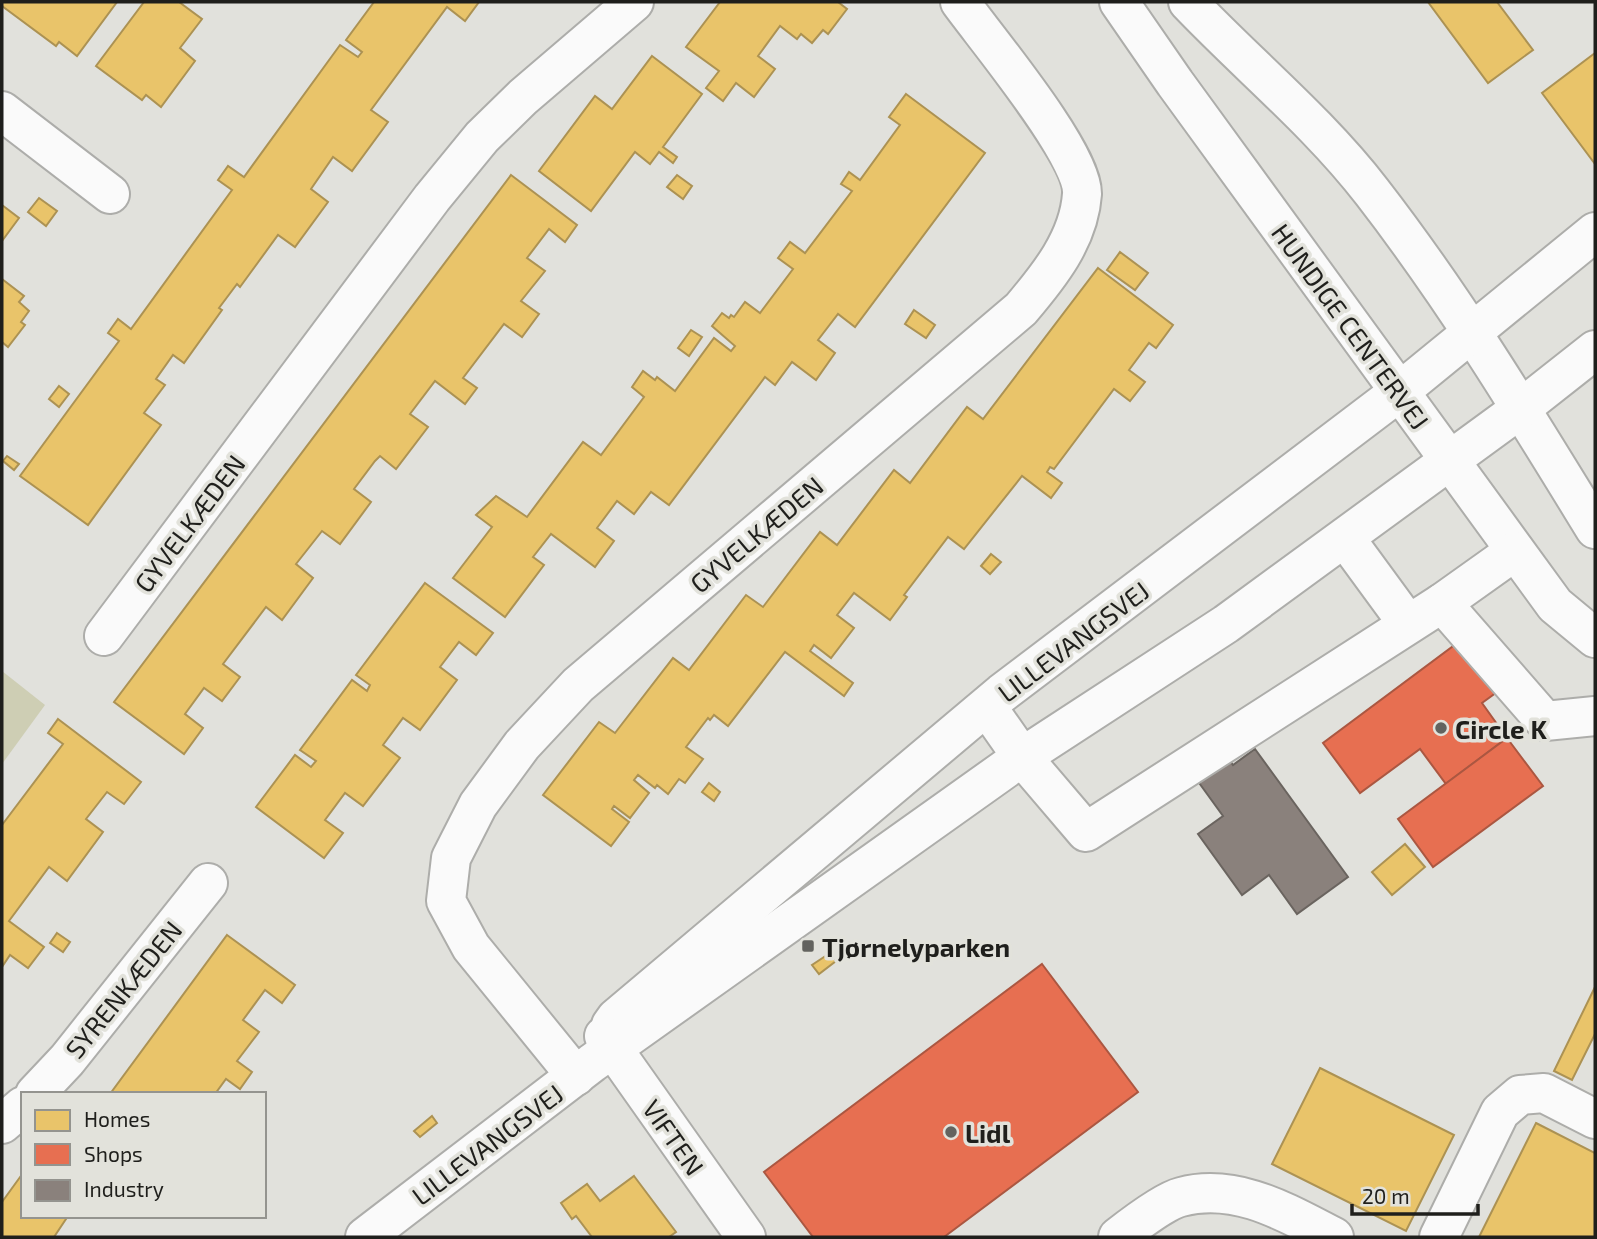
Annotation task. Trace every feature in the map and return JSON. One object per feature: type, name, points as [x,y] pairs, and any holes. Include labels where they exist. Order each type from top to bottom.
[{"type":"street","name":"GYVELKÆDEN","points":[[104,636],[432,198],[482,137],[532,88],[634,2]]},
{"type":"street","name":"GYVELKÆDEN","points":[[576,1076],[471,947],[446,901],[451,858],[478,805],[514,755],[578,685],[1021,309],[1054,271],[1076,222],[1082,191],[1073,160],[1045,117],[960,2]]},
{"type":"street","name":"HUNDIGE CENTERVEJ","points":[[1119,2],[1448,461],[1555,605],[1595,638]]},
{"type":"street","points":[[1188,2],[1305,116],[1372,192],[1472,333],[1595,530]]},
{"type":"street","points":[[2,111],[110,194]]},
{"type":"street","name":"LILLEVANGSVEJ","points":[[608,1042],[616,1018],[987,706],[1399,392],[1595,232]]},
{"type":"street","name":"LILLEVANGSVEJ","points":[[365,1237],[576,1076],[608,1042],[1022,757],[1226,624],[1520,409],[1595,350]]},
{"type":"street","points":[[1345,538],[1408,624]]},
{"type":"street","points":[[987,706],[1022,757],[1086,832],[1442,603],[1515,551]]},
{"type":"street","points":[[1442,603],[1545,720],[1595,716]]},
{"type":"street","name":"SYRENKÆDEN","points":[[37,1092],[67,1060],[208,883]]},
{"type":"street","name":"VIFTEN","points":[[608,1042],[746,1237]]},
{"type":"street","points":[[1438,1237],[1500,1112],[1520,1095],[1544,1093],[1595,1119]]},
{"type":"street","points":[[2,1124],[21,1108]]},
{"type":"street","points":[[1118,1237],[1180,1197],[1223,1193],[1266,1203],[1334,1237]]},
{"type":"green space","points":[[2,671],[45,705],[2,764]]},
{"type":"building: Homes","points":[[2,2],[117,2],[77,56],[59,42],[56,46],[2,6]]},
{"type":"building: Homes","points":[[144,2],[179,2],[202,19],[180,48],[195,61],[161,107],[146,95],[142,100],[96,66]]},
{"type":"building: Homes","points":[[374,2],[479,2],[465,21],[447,7],[371,110],[388,122],[352,171],[333,157],[311,189],[328,202],[295,247],[278,235],[240,287],[237,284],[219,308],[222,310],[184,363],[173,355],[156,379],[165,385],[144,413],[161,425],[88,525],[20,476],[119,341],[108,333],[118,319],[131,329],[232,190],[218,180],[228,166],[244,177],[340,45],[358,57],[362,52],[346,40]]},
{"type":"building: Homes","points":[[720,2],[838,2],[847,9],[828,34],[823,30],[812,43],[801,34],[797,39],[780,26],[758,56],[775,69],[754,97],[736,83],[723,101],[706,88],[719,71],[686,47]]},
{"type":"building: Homes","points":[[1428,2],[1497,2],[1533,50],[1488,83]]},
{"type":"building: Homes","points":[[1595,53],[1595,164],[1542,93]]},
{"type":"building: Homes","points":[[652,56],[702,94],[663,147],[677,157],[673,163],[659,152],[650,164],[635,152],[591,211],[539,171],[595,96],[612,109]]},
{"type":"building: Homes","points":[[906,94],[985,153],[855,327],[838,314],[818,340],[835,353],[816,380],[792,362],[775,385],[765,377],[669,505],[651,492],[634,514],[617,501],[597,528],[614,541],[595,567],[551,534],[533,557],[544,565],[505,617],[453,578],[492,527],[476,515],[496,496],[527,517],[583,442],[601,455],[644,397],[632,387],[643,371],[655,380],[657,377],[675,391],[714,338],[731,351],[735,346],[712,326],[722,313],[729,318],[731,315],[734,317],[745,302],[760,313],[793,269],[778,258],[790,242],[805,253],[852,191],[841,184],[849,172],[860,180],[900,125],[889,117]]},
{"type":"building: Homes","points":[[511,175],[577,225],[565,242],[549,229],[527,258],[545,271],[521,301],[539,314],[522,337],[504,324],[463,378],[477,388],[465,404],[435,381],[410,414],[428,427],[396,469],[380,456],[375,461],[354,489],[371,502],[340,544],[322,531],[296,564],[313,578],[282,620],[266,607],[223,664],[240,677],[222,701],[204,688],[185,714],[203,728],[184,754],[114,702]]},
{"type":"building: Homes","points":[[677,175],[692,186],[683,199],[667,187]]},
{"type":"building: Homes","points":[[39,198],[57,211],[46,226],[28,212]]},
{"type":"building: Homes","points":[[2,205],[19,218],[2,241]]},
{"type":"building: Homes","points":[[1120,252],[1148,273],[1135,290],[1107,270]]},
{"type":"building: Homes","points":[[1098,268],[1173,325],[1156,348],[1149,343],[1129,370],[1145,382],[1130,401],[1114,389],[1054,469],[1050,467],[1047,472],[1062,483],[1051,498],[1022,476],[964,549],[948,537],[904,595],[907,597],[890,620],[854,593],[837,615],[854,628],[831,658],[814,645],[810,651],[853,683],[844,696],[785,652],[728,726],[714,715],[710,720],[708,718],[686,747],[703,759],[685,783],[679,779],[668,794],[638,775],[634,780],[649,793],[630,818],[614,806],[612,809],[629,822],[611,846],[543,795],[599,722],[615,733],[673,658],[689,670],[746,595],[763,607],[820,532],[837,545],[894,470],[910,483],[967,407],[983,419]]},
{"type":"building: Homes","points":[[2,279],[24,296],[19,302],[29,311],[21,322],[25,325],[8,347],[2,342]]},
{"type":"building: Homes","points":[[914,310],[935,325],[926,338],[905,324]]},
{"type":"building: Homes","points":[[691,330],[702,337],[689,356],[678,348]]},
{"type":"building: Homes","points":[[59,386],[69,394],[59,407],[49,399]]},
{"type":"building: Homes","points":[[7,456],[19,464],[14,470],[3,461]]},
{"type":"building: Homes","points":[[991,554],[1001,562],[990,574],[981,566]]},
{"type":"building: Homes","points":[[425,583],[493,633],[476,655],[459,642],[440,667],[457,680],[420,730],[403,718],[383,745],[400,758],[363,806],[345,793],[325,820],[343,833],[324,858],[256,807],[295,755],[311,767],[316,761],[300,750],[352,680],[367,691],[370,685],[356,675]]},
{"type":"building: Homes","points":[[58,719],[141,782],[124,804],[107,792],[86,819],[103,832],[67,881],[49,867],[9,921],[44,947],[28,968],[10,955],[2,967],[2,825],[63,744],[48,733]]},
{"type":"building: Homes","points":[[709,783],[720,792],[714,801],[702,792]]},
{"type":"building: Homes","points":[[1405,844],[1425,867],[1392,895],[1372,872]]},
{"type":"building: Homes","points":[[57,933],[70,942],[63,952],[50,943]]},
{"type":"building: Homes","points":[[227,935],[295,985],[282,1003],[265,990],[243,1020],[259,1032],[237,1061],[252,1072],[240,1089],[226,1079],[216,1092],[111,1092]]},
{"type":"building: Homes","points":[[830,953],[836,961],[819,974],[812,965]]},
{"type":"building: Homes","points":[[1595,987],[1595,1034],[1572,1080],[1554,1071]]},
{"type":"building: Homes","points":[[1320,1068],[1454,1135],[1406,1231],[1272,1164]]},
{"type":"building: Homes","points":[[432,1116],[437,1123],[420,1137],[414,1131]]},
{"type":"building: Homes","points":[[1536,1123],[1595,1153],[1595,1237],[1479,1237]]},
{"type":"building: Homes","points":[[21,1176],[21,1218],[67,1218],[54,1237],[2,1237],[2,1202]]},
{"type":"building: Homes","points":[[634,1176],[676,1232],[669,1237],[592,1237],[576,1216],[572,1219],[561,1203],[587,1184],[600,1201]]},
{"type":"building: Shops","points":[[1460,641],[1497,692],[1482,703],[1507,738],[1446,784],[1420,749],[1360,793],[1323,743]]},
{"type":"building: Shops","points":[[1507,738],[1543,786],[1433,867],[1398,819]]},
{"type":"building: Shops","name":"Lidl","points":[[1042,964],[1138,1092],[944,1237],[813,1237],[764,1172]]},
{"type":"building: Industry","points":[[1255,749],[1348,877],[1297,914],[1269,875],[1242,895],[1198,834],[1223,816],[1197,780],[1228,758],[1233,765]]},
{"type":"place","name":"Circle K","points":[[1441,728]]},
{"type":"place","name":"Tjørnelyparken","points":[[808,946]]},
{"type":"place","name":"Lidl","points":[[951,1132]]}]
